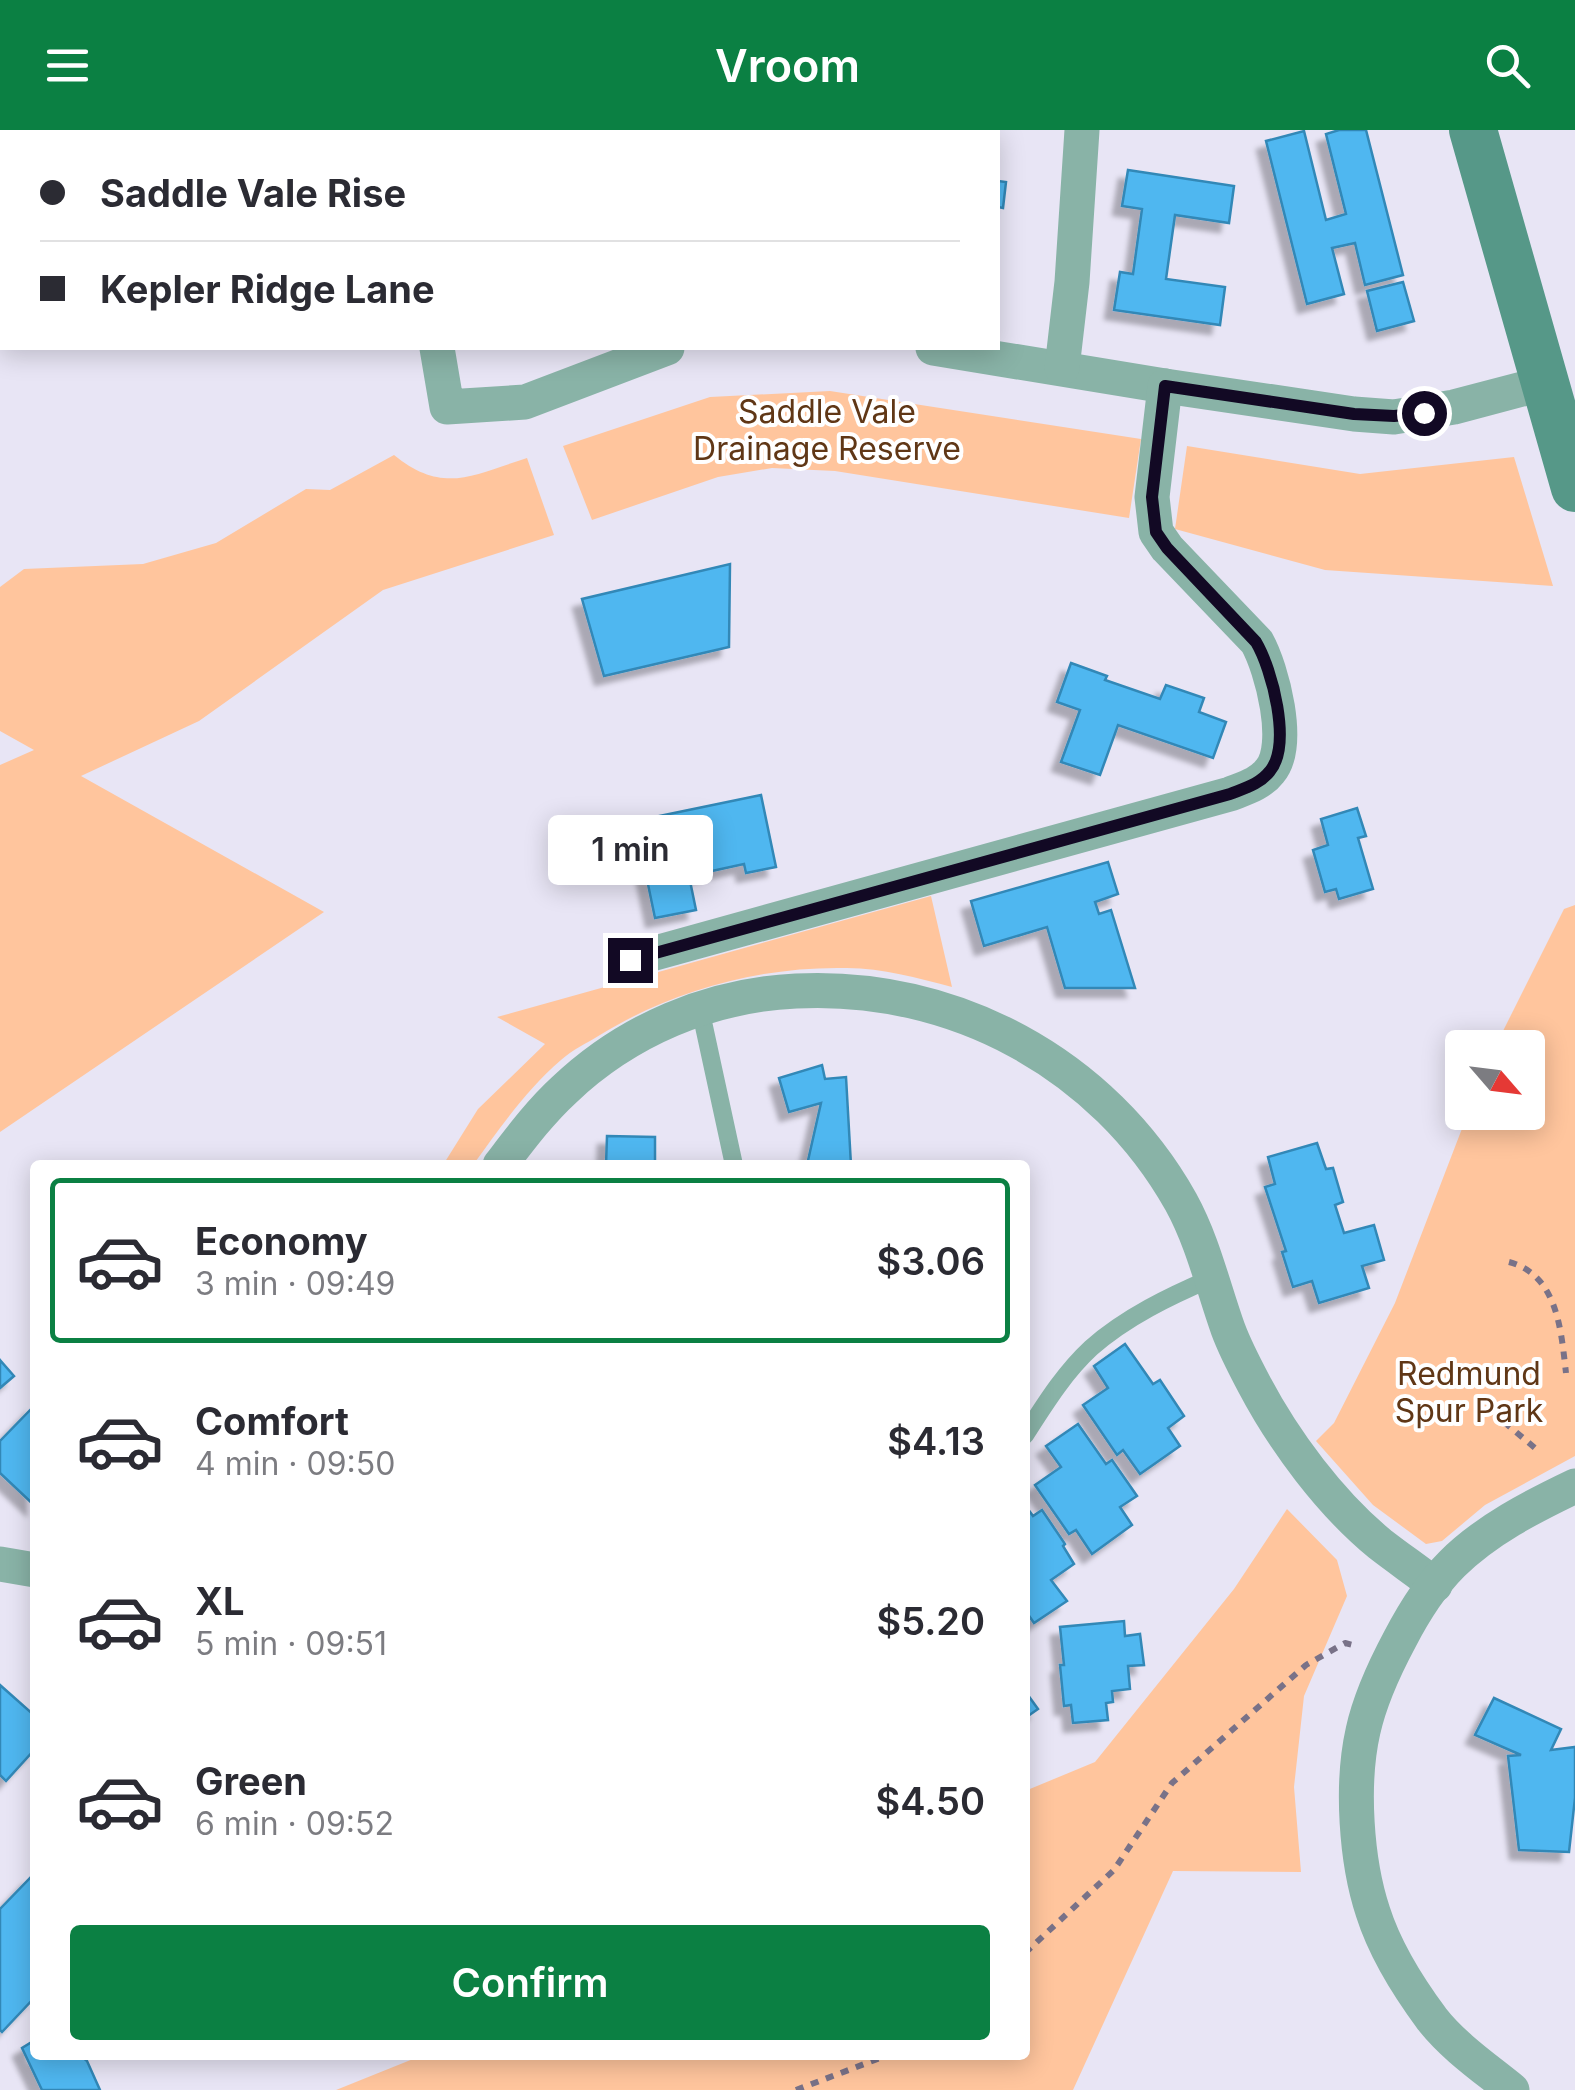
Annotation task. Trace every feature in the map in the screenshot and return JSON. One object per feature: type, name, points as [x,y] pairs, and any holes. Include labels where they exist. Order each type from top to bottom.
[{"type":"street","points":[[1062,368],[1082,130]]},
{"type":"street","points":[[1472,130],[1575,488]]},
{"type":"street","points":[[437,350],[447,407],[526,402],[662,350]]},
{"type":"street","points":[[946,350],[1354,414],[1394,416],[1454,407],[1545,383]]},
{"type":"street","points":[[630,960],[1230,794],[1256,784],[1272,769],[1279,751],[1280,730],[1266,659],[1249,634],[1156,532],[1152,497],[1165,386]]},
{"type":"street","points":[[504,1160],[565,1089],[615,1049],[661,1024],[734,998],[817,990],[909,999],[1000,1030],[1039,1052],[1076,1080],[1138,1142],[1182,1203],[1198,1238],[1229,1332],[1255,1386],[1311,1472],[1378,1542],[1435,1585]]},
{"type":"street","points":[[1512,2090],[1464,2052],[1434,2021],[1394,1959],[1373,1913],[1363,1870],[1358,1778],[1363,1731],[1376,1691],[1413,1615],[1435,1585],[1474,1546],[1575,1486]]},
{"type":"street","points":[[0,1564],[30,1569]]},
{"type":"lane","points":[[700,1008],[733,1160]]},
{"type":"lane","points":[[1030,1426],[1056,1387],[1091,1349],[1126,1322],[1212,1278]]},
{"type":"path","points":[[1509,1262],[1524,1266],[1551,1298],[1559,1321],[1566,1373]]},
{"type":"path","points":[[1504,1422],[1536,1448]]},
{"type":"path","points":[[1030,1948],[1114,1870],[1172,1783],[1306,1665],[1345,1643],[1392,1654]]},
{"type":"path","points":[[796,2090],[875,2060]]},
{"type":"green space","name":"Saddle Vale Drainage Reserve","points":[[830,391],[1141,439],[1129,518],[835,471],[772,468],[718,477],[592,520],[563,446],[710,397]]},
{"type":"green space","points":[[1187,446],[1360,474],[1514,457],[1553,586],[1325,570],[1175,529]]},
{"type":"green space","points":[[394,455],[428,475],[443,478],[474,475],[527,458],[554,535],[383,590],[199,721],[81,776],[324,912],[0,1132],[0,765],[34,750],[0,731],[0,587],[24,569],[143,564],[216,543],[306,489],[330,490]]},
{"type":"green space","points":[[931,896],[952,987],[874,970],[815,968],[750,976],[688,993],[628,1019],[570,1053],[525,1097],[477,1160],[446,1160],[478,1109],[545,1044],[497,1017]]},
{"type":"green space","name":"Redmund Spur Park","points":[[1575,905],[1575,1456],[1485,1505],[1442,1541],[1426,1544],[1373,1505],[1316,1441],[1334,1423],[1395,1303],[1461,1130],[1545,1130],[1545,1030],[1504,1030],[1564,909]]},
{"type":"green space","points":[[1287,1509],[1337,1560],[1347,1596],[1304,1696],[1294,1787],[1301,1872],[1173,1871],[1073,2090],[336,2090],[411,2060],[1030,2060],[1030,1789],[1095,1762],[1234,1589]]},
{"type":"building","points":[[1366,130],[1403,275],[1365,285],[1355,243],[1332,248],[1344,294],[1307,304],[1266,141],[1304,131],[1326,220],[1346,214],[1326,134]]},
{"type":"building","points":[[1128,170],[1234,186],[1229,223],[1175,215],[1166,279],[1225,287],[1220,325],[1114,310],[1120,272],[1133,274],[1142,209],[1122,206]]},
{"type":"building","points":[[1000,181],[1006,182],[1003,208],[1000,207]]},
{"type":"building","points":[[1403,282],[1414,321],[1377,331],[1367,291]]},
{"type":"building","points":[[730,564],[729,647],[604,676],[582,599]]},
{"type":"building","points":[[1071,663],[1107,676],[1105,680],[1160,699],[1166,685],[1204,698],[1199,712],[1226,722],[1213,758],[1118,725],[1100,775],[1061,762],[1080,710],[1057,702]]},
{"type":"building","points":[[761,795],[776,867],[746,873],[744,864],[689,876],[696,910],[655,918],[639,841],[649,839],[645,819]]},
{"type":"building","points":[[1357,808],[1366,836],[1358,838],[1373,889],[1339,899],[1336,889],[1325,892],[1313,850],[1328,845],[1321,819]]},
{"type":"building","points":[[1108,862],[1118,894],[1095,902],[1099,914],[1111,910],[1135,988],[1065,988],[1047,927],[984,946],[971,901]]},
{"type":"building","points":[[822,1065],[825,1079],[846,1077],[851,1160],[808,1160],[821,1103],[789,1112],[779,1078]]},
{"type":"building","points":[[607,1136],[655,1137],[655,1160],[606,1160]]},
{"type":"building","points":[[1317,1143],[1326,1169],[1333,1168],[1343,1202],[1335,1205],[1344,1233],[1374,1225],[1384,1260],[1362,1266],[1369,1288],[1319,1303],[1312,1281],[1293,1287],[1265,1187],[1275,1184],[1268,1157]]},
{"type":"building","points":[[1125,1344],[1153,1384],[1160,1380],[1184,1416],[1168,1428],[1180,1446],[1140,1474],[1123,1450],[1117,1455],[1083,1405],[1108,1388],[1094,1366]]},
{"type":"building","points":[[0,1360],[14,1376],[0,1388]]},
{"type":"building","points":[[30,1410],[30,1501],[0,1473],[0,1441]]},
{"type":"building","points":[[1078,1424],[1106,1464],[1112,1460],[1137,1496],[1120,1507],[1132,1525],[1092,1554],[1076,1530],[1069,1534],[1035,1485],[1061,1467],[1046,1446]]},
{"type":"building","points":[[1042,1510],[1074,1564],[1051,1580],[1067,1601],[1034,1623],[1030,1617],[1030,1512],[1033,1516]]},
{"type":"building","points":[[1124,1621],[1125,1636],[1140,1634],[1144,1665],[1128,1666],[1130,1689],[1112,1691],[1113,1702],[1106,1703],[1108,1720],[1073,1723],[1071,1705],[1064,1706],[1060,1627]]},
{"type":"building","points":[[0,1685],[30,1712],[30,1755],[6,1781],[0,1775]]},
{"type":"building","points":[[1030,1698],[1038,1709],[1030,1715]]},
{"type":"building","points":[[1494,1698],[1561,1729],[1551,1750],[1575,1747],[1569,1852],[1519,1850],[1508,1756],[1521,1755],[1475,1735]]},
{"type":"building","points":[[30,1878],[30,2002],[2,2032],[0,2030],[0,1909]]},
{"type":"building","points":[[30,2043],[30,2060],[86,2060],[100,2090],[42,2090],[22,2048]]},
{"type":"route","points":[[630,960],[1256,784],[1272,769],[1279,751],[1280,730],[1266,659],[1256,642],[1156,532],[1152,497],[1165,386],[1354,414],[1424,413]]}]
